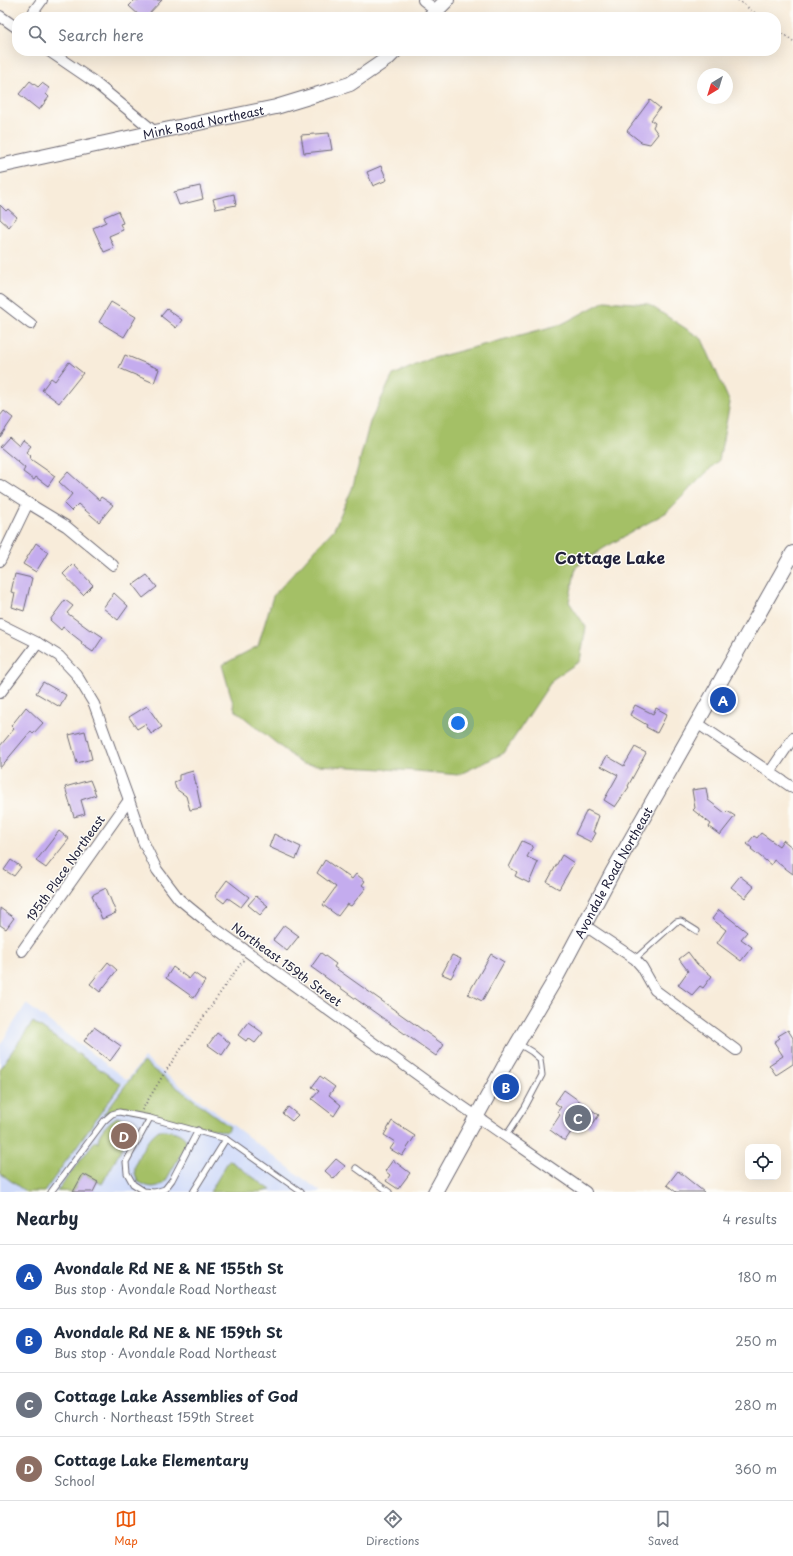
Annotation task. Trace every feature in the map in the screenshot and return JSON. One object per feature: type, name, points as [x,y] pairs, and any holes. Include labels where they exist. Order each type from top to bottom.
[{"type":"main road","points":[[435,12],[446,0]]},
{"type":"main road","name":"Mink Road Northeast","points":[[0,166],[276,107],[350,84],[390,56]]},
{"type":"main road","name":"Avondale Road Northeast","points":[[435,1192],[612,873],[793,553]]},
{"type":"street","points":[[34,12],[42,0]]},
{"type":"street","points":[[423,0],[432,12]]},
{"type":"street","points":[[0,16],[12,24]]},
{"type":"street","points":[[56,56],[93,81],[155,132]]},
{"type":"street","points":[[0,300],[31,324]]},
{"type":"street","points":[[0,484],[28,504],[66,526],[113,566]]},
{"type":"street","points":[[0,561],[28,504]]},
{"type":"street","name":"Northeast 159th Street","points":[[0,624],[38,643],[59,656],[76,674],[94,704],[130,800],[143,841],[157,870],[178,899],[212,926],[433,1086],[477,1115],[586,1192]]},
{"type":"street","points":[[0,693],[38,643]]},
{"type":"street","points":[[697,723],[793,788]]},
{"type":"street","points":[[770,772],[793,738]]},
{"type":"street","name":"195th Place Northeast","points":[[22,951],[130,800]]},
{"type":"street","points":[[584,925],[635,959],[642,967],[655,990],[736,1050]]},
{"type":"lane","points":[[635,959],[676,922],[681,922],[696,931]]},
{"type":"lane","points":[[506,1136],[542,1075],[540,1059],[518,1043]]},
{"type":"lane","points":[[51,1192],[104,1121],[112,1114],[119,1112],[198,1130],[226,1139],[299,1191]]},
{"type":"lane","points":[[150,1118],[126,1162],[127,1172],[133,1184],[144,1191],[154,1192],[165,1189],[172,1180],[198,1130]]},
{"type":"lane","points":[[193,1192],[226,1139]]},
{"type":"lane","points":[[356,1168],[389,1192]]},
{"type":"path","points":[[738,0],[754,12]]},
{"type":"path","points":[[781,33],[793,41]]},
{"type":"path","points":[[139,1116],[165,1072],[243,961],[248,951]]},
{"type":"shaded area","points":[[26,1004],[127,1080],[144,1058],[321,1192],[0,1192],[0,1045]]},
{"type":"green space","points":[[605,301],[648,304],[702,339],[730,403],[719,460],[667,512],[604,548],[576,567],[569,602],[586,627],[580,661],[553,679],[504,753],[458,775],[302,764],[235,710],[222,665],[258,646],[273,596],[334,529],[352,489],[370,422],[393,375],[430,359],[562,324]]},
{"type":"green space","points":[[33,1022],[121,1084],[44,1192],[26,1192],[0,1173],[0,1068]]},
{"type":"green space","points":[[143,1062],[230,1127],[226,1132],[120,1108],[114,1109],[103,1115]]},
{"type":"green space","points":[[117,1117],[131,1121],[135,1125],[102,1184],[83,1174],[73,1192],[57,1191],[95,1141],[98,1143],[99,1135],[104,1128]]},
{"type":"green space","points":[[159,1130],[178,1133],[186,1140],[186,1145],[165,1182],[155,1187],[146,1186],[137,1179],[135,1167],[144,1147],[152,1136]]},
{"type":"green space","points":[[229,1160],[271,1190],[259,1192],[210,1192]]},
{"type":"building","points":[[135,0],[162,0],[151,12],[136,12],[129,6]]},
{"type":"building","points":[[30,81],[38,87],[42,83],[49,88],[46,94],[49,97],[39,110],[19,94]]},
{"type":"building","points":[[650,100],[660,108],[651,120],[655,123],[653,127],[658,134],[650,144],[641,142],[627,131]]},
{"type":"building","points":[[329,133],[332,150],[304,153],[301,135]]},
{"type":"building","points":[[381,166],[387,180],[373,186],[367,172]]},
{"type":"building","points":[[200,186],[203,199],[179,205],[174,192]]},
{"type":"building","points":[[234,194],[236,205],[216,209],[213,199]]},
{"type":"building","points":[[0,205],[6,211],[8,209],[17,217],[9,227],[0,219]]},
{"type":"building","points":[[118,211],[123,223],[120,224],[123,230],[109,236],[114,248],[104,252],[93,228],[106,222],[104,217]]},
{"type":"building","points":[[111,302],[136,317],[124,337],[99,322]]},
{"type":"building","points":[[167,309],[182,320],[176,328],[161,316]]},
{"type":"building","points":[[125,355],[159,369],[154,383],[119,368]]},
{"type":"building","points":[[69,362],[83,373],[59,403],[42,390],[51,378],[55,381]]},
{"type":"building","points":[[4,411],[13,418],[0,437],[0,416]]},
{"type":"building","points":[[9,437],[19,446],[23,440],[31,446],[26,452],[31,456],[29,458],[55,476],[48,486],[36,477],[34,480],[23,472],[25,468],[0,447]]},
{"type":"building","points":[[68,472],[99,500],[101,497],[113,505],[99,522],[78,504],[71,511],[64,504],[72,494],[59,482]]},
{"type":"building","points":[[36,543],[48,552],[36,572],[23,564]]},
{"type":"building","points":[[73,564],[93,585],[83,595],[63,574]]},
{"type":"building","points":[[15,574],[32,578],[24,611],[12,607],[15,593],[11,592]]},
{"type":"building","points":[[147,575],[157,587],[143,598],[133,585]]},
{"type":"building","points":[[114,593],[128,606],[118,620],[103,608]]},
{"type":"building","points":[[65,600],[73,606],[67,613],[90,630],[91,629],[103,637],[93,652],[81,644],[82,642],[63,627],[61,630],[50,620]]},
{"type":"building","points":[[43,682],[66,695],[60,707],[36,693]]},
{"type":"building","points":[[635,705],[653,714],[656,708],[667,714],[657,733],[630,715]]},
{"type":"building","points":[[147,706],[162,727],[151,734],[145,724],[137,729],[129,717]]},
{"type":"building","points":[[26,707],[43,723],[33,734],[31,731],[0,768],[0,746],[14,729],[11,726]]},
{"type":"building","points":[[85,731],[92,759],[77,763],[69,735]]},
{"type":"building","points":[[635,747],[646,753],[628,786],[629,787],[615,807],[604,800],[618,775],[601,766],[607,756],[624,766]]},
{"type":"building","points":[[193,771],[201,808],[190,810],[186,796],[176,789],[174,782],[179,780],[179,775]]},
{"type":"building","points":[[90,780],[96,795],[81,800],[85,814],[74,817],[65,787]]},
{"type":"building","points":[[706,788],[708,800],[725,813],[727,811],[735,816],[720,835],[709,827],[711,824],[693,810],[695,808],[692,790]]},
{"type":"building","points":[[587,810],[599,816],[593,832],[596,833],[591,842],[575,834]]},
{"type":"building","points":[[59,831],[69,839],[46,868],[36,861]]},
{"type":"building","points":[[761,833],[779,846],[783,840],[793,848],[793,874],[774,860],[771,865],[747,844],[754,836],[757,838]]},
{"type":"building","points":[[274,834],[301,847],[296,859],[269,847]]},
{"type":"building","points":[[522,841],[533,846],[527,857],[538,862],[529,883],[515,876],[517,872],[509,867]]},
{"type":"building","points":[[562,855],[574,863],[559,889],[547,882]]},
{"type":"building","points":[[11,860],[21,867],[14,876],[4,870]]},
{"type":"building","points":[[325,860],[352,879],[356,874],[365,881],[362,885],[366,888],[351,906],[347,904],[338,916],[323,905],[336,887],[317,873]]},
{"type":"building","points":[[740,876],[754,887],[745,898],[731,887]]},
{"type":"building","points":[[227,880],[249,897],[241,907],[228,898],[224,903],[215,896]]},
{"type":"building","points":[[106,888],[116,913],[102,919],[92,895]]},
{"type":"building","points":[[256,896],[268,906],[260,915],[248,905]]},
{"type":"building","points":[[0,908],[14,918],[6,929],[0,925]]},
{"type":"building","points":[[719,910],[747,932],[741,939],[752,947],[741,961],[717,943],[726,930],[712,919]]},
{"type":"building","points":[[284,925],[299,936],[287,951],[273,940]]},
{"type":"building","points":[[688,952],[697,964],[712,976],[703,988],[700,986],[692,995],[678,985],[688,971],[679,959]]},
{"type":"building","points":[[321,953],[336,964],[334,967],[444,1045],[436,1056],[311,967]]},
{"type":"building","points":[[491,954],[504,962],[482,1001],[468,994]]},
{"type":"building","points":[[452,955],[461,959],[451,978],[442,974]]},
{"type":"building","points":[[108,962],[117,970],[100,992],[90,984]]},
{"type":"building","points":[[173,967],[189,979],[194,973],[205,981],[194,998],[166,978]]},
{"type":"building","points":[[248,1022],[263,1033],[255,1043],[248,1038],[246,1041],[238,1035]]},
{"type":"building","points":[[94,1027],[121,1046],[110,1061],[84,1041]]},
{"type":"building","points":[[788,1030],[793,1038],[793,1064],[776,1075],[769,1065],[783,1056],[774,1042],[780,1038],[778,1036]]},
{"type":"building","points":[[217,1033],[230,1043],[222,1055],[208,1045]]},
{"type":"building","points":[[320,1076],[335,1087],[329,1095],[341,1105],[334,1116],[312,1099],[319,1091],[312,1087]]},
{"type":"building","points":[[564,1090],[599,1115],[590,1128],[579,1120],[565,1141],[550,1130],[560,1115],[557,1112],[561,1107],[555,1103]]},
{"type":"building","points":[[288,1107],[298,1115],[292,1121],[283,1114]]},
{"type":"building","points":[[392,1121],[415,1136],[402,1156],[390,1149],[395,1142],[384,1135]]},
{"type":"building","points":[[336,1159],[345,1166],[334,1179],[325,1171]]},
{"type":"building","points":[[393,1160],[410,1173],[398,1189],[386,1181],[390,1175],[385,1171]]},
{"type":"building","points":[[678,1171],[704,1192],[676,1192],[667,1185]]},
{"type":"building","points":[[83,1174],[98,1182],[93,1192],[73,1192]]},
{"type":"place","name":"Avondale Rd NE & NE 155th St","points":[[723,700]]},
{"type":"place","name":"Avondale Rd NE & NE 159th St","points":[[506,1087]]},
{"type":"place","name":"Cottage Lake Assemblies of God","points":[[578,1118]]},
{"type":"place","name":"Cottage Lake Elementary","points":[[124,1136]]},
{"type":"district","name":"Cottage Lake","points":[[610,557]]}]
